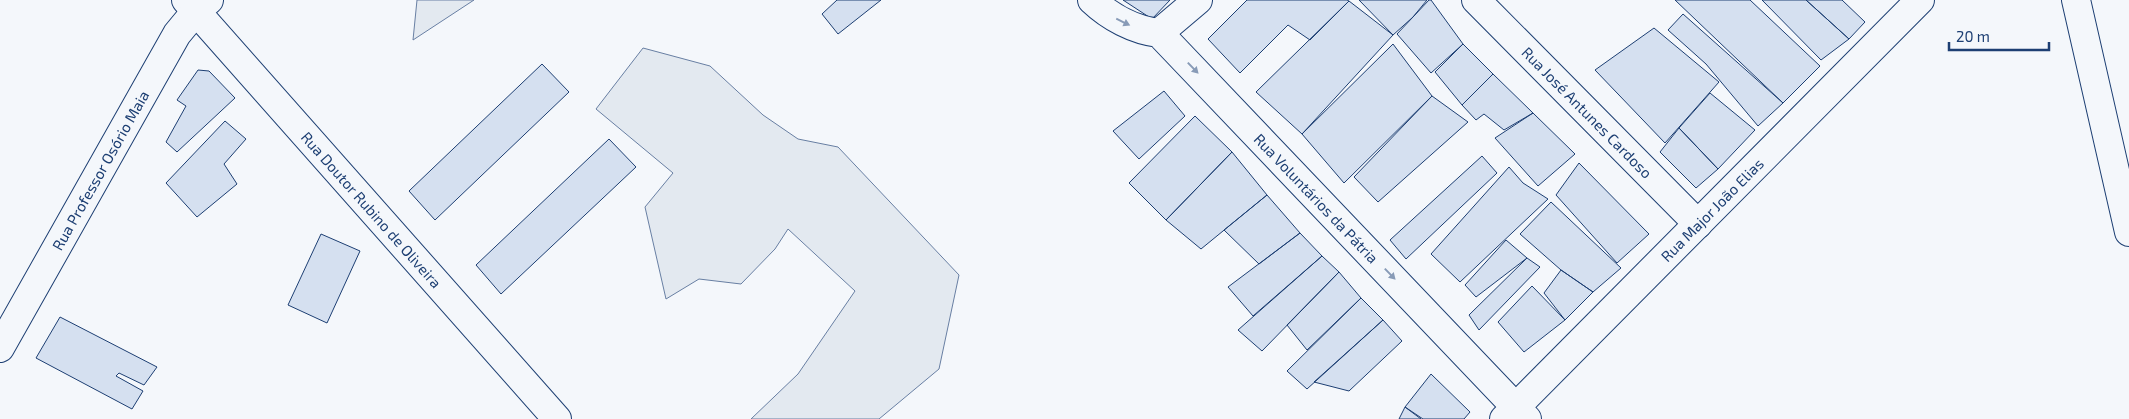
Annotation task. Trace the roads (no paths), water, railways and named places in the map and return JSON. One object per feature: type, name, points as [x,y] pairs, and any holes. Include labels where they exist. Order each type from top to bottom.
[{"type":"street","points":[[1092,0],[1113,17],[1143,31],[1159,33],[1198,0]]},
{"type":"street","name":"Rua José Antunes Cardoso","points":[[1476,0],[1698,224]]},
{"type":"street","name":"Rua Major João Elias","points":[[1516,415],[1698,224],[1920,0]]},
{"type":"street","points":[[2076,0],[2129,232]]},
{"type":"street","name":"Rua Professor Osório Maia","points":[[0,348],[177,34],[197,4]]},
{"type":"street","name":"Rua Doutor Rubino de Oliveira","points":[[197,4],[557,419]]},
{"type":"street","name":"Rua Voluntários da Pátria","points":[[1159,33],[1516,415]]}]
